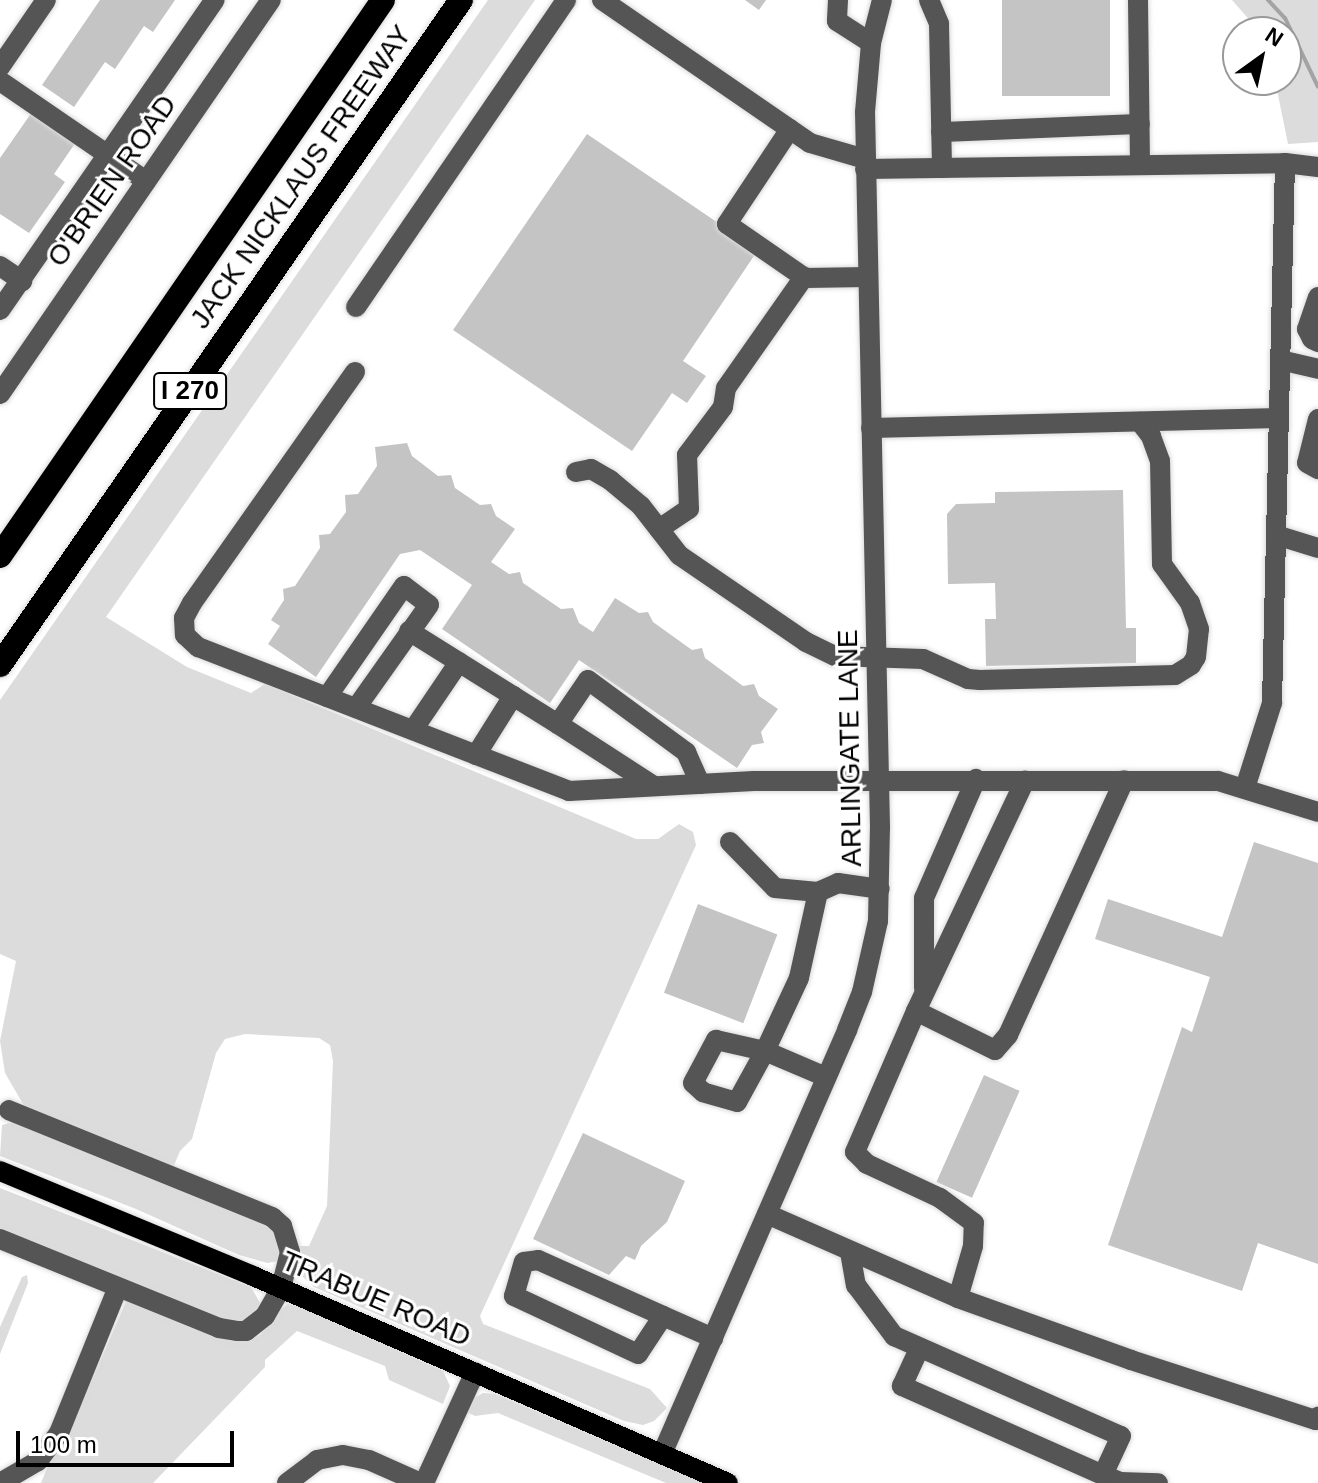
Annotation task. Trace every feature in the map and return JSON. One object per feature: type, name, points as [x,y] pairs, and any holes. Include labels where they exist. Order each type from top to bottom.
[{"type":"highway","name":"JACK NICKLAUS FREEWAY","points":[[0,556],[383,0]]},
{"type":"highway","name":"JACK NICKLAUS FREEWAY","points":[[0,665],[461,0]]},
{"type":"main road","name":"TRABUE ROAD","points":[[0,1171],[281,1288],[728,1483]]},
{"type":"street","points":[[0,67],[46,0]]},
{"type":"street","points":[[0,310],[215,0]]},
{"type":"street","name":"O'BRIEN ROAD","points":[[0,394],[8,362],[146,181],[271,0]]},
{"type":"street","points":[[356,307],[566,0]]},
{"type":"street","points":[[602,0],[810,143],[865,164],[942,168],[1285,163],[1318,167]]},
{"type":"street","points":[[838,0],[837,21],[871,43]]},
{"type":"street","name":"ARLINGATE LANE","points":[[662,1454],[866,979],[878,921],[879,781],[865,112],[871,43],[882,0]]},
{"type":"street","points":[[929,0],[939,24],[942,168]]},
{"type":"street","points":[[1138,0],[1140,165]]},
{"type":"street","points":[[0,81],[146,181]]},
{"type":"street","points":[[941,132],[1140,124]]},
{"type":"street","points":[[790,129],[727,224],[804,277],[868,277]]},
{"type":"street","points":[[1245,788],[1272,703],[1285,163]]},
{"type":"street","points":[[0,266],[22,281]]},
{"type":"street","points":[[659,529],[689,509],[687,455],[723,407],[726,388],[804,277]]},
{"type":"street","points":[[1318,297],[1307,329],[1312,339],[1318,342]]},
{"type":"street","points":[[1280,360],[1318,369]]},
{"type":"street","points":[[355,372],[184,618],[185,635],[198,647],[569,791],[700,784],[976,779],[1218,781],[1318,812]]},
{"type":"street","points":[[871,428],[1279,418]]},
{"type":"street","points":[[1318,419],[1307,463],[1318,469]]},
{"type":"street","points":[[576,472],[591,469],[610,480],[641,506],[679,555],[806,642],[835,656],[876,660],[923,659],[968,679],[980,680],[1175,675],[1191,665],[1199,629],[1190,603],[1162,564],[1160,461],[1151,436],[1140,422]]},
{"type":"street","points":[[1276,535],[1318,548]]},
{"type":"street","points":[[327,697],[404,586],[429,605],[356,708]]},
{"type":"street","points":[[409,631],[654,786]]},
{"type":"street","points":[[413,730],[459,662]]},
{"type":"street","points":[[558,724],[588,680],[686,752],[700,784]]},
{"type":"street","points":[[476,755],[513,696]]},
{"type":"street","points":[[920,1002],[924,898],[976,779]]},
{"type":"street","points":[[958,1298],[973,1246],[974,1223],[940,1198],[867,1164],[855,1152],[920,1002],[1025,780]]},
{"type":"street","points":[[920,1002],[995,1050],[1008,1035],[1124,780]]},
{"type":"street","points":[[730,842],[775,888],[818,892],[838,883],[880,889]]},
{"type":"street","points":[[818,892],[799,978],[765,1051],[826,1077]]},
{"type":"street","points":[[0,1239],[219,1328],[237,1331],[246,1331],[265,1316],[281,1288],[290,1252],[282,1226],[272,1217],[9,1110]]},
{"type":"street","points":[[767,1214],[958,1298],[1145,1364],[1316,1420],[1318,1417]]},
{"type":"street","points":[[850,1252],[856,1285],[894,1336],[1121,1436],[1103,1475]]},
{"type":"street","points":[[663,1316],[638,1354],[514,1296],[524,1262],[538,1260],[713,1338]]},
{"type":"street","points":[[0,1483],[38,1461],[59,1433],[118,1287]]},
{"type":"street","points":[[919,1349],[902,1386],[1120,1482],[1158,1483]]},
{"type":"street","points":[[287,1483],[317,1460],[343,1455],[369,1460],[422,1483],[475,1372]]},
{"type":"shaded area","points":[[488,0],[535,0],[106,617],[187,667],[251,693],[265,684],[636,839],[658,839],[679,824],[693,832],[696,845],[480,1316],[483,1324],[650,1389],[667,1408],[654,1421],[643,1425],[624,1421],[314,1287],[300,1274],[299,1246],[309,1246],[327,1206],[333,1061],[330,1045],[319,1038],[245,1034],[225,1039],[216,1053],[192,1139],[180,1151],[172,1170],[26,1109],[5,1073],[0,1041],[16,961],[0,954],[0,700]]},
{"type":"shaded area","points":[[1232,0],[1318,0],[1318,142],[1288,144],[1278,96],[1302,96],[1302,16],[1246,16]]},
{"type":"shaded area","points":[[21,1120],[268,1221],[281,1239],[279,1261],[267,1263],[239,1255],[136,1209],[0,1156],[2,1125]]},
{"type":"shaded area","points":[[0,1188],[251,1287],[260,1303],[256,1314],[247,1323],[234,1323],[0,1230]]},
{"type":"shaded area","points":[[27,1275],[28,1283],[0,1354],[0,1327],[22,1277]]},
{"type":"shaded area","points":[[128,1297],[239,1340],[250,1341],[261,1334],[277,1312],[288,1304],[299,1307],[443,1371],[450,1386],[443,1404],[389,1380],[385,1366],[297,1331],[265,1360],[265,1367],[153,1483],[41,1483],[73,1403],[85,1396]]},
{"type":"shaded area","points":[[483,1393],[495,1394],[703,1483],[666,1483],[498,1413],[475,1416],[467,1412],[474,1398]]},
{"type":"building","points":[[100,0],[175,0],[153,32],[144,26],[115,69],[105,62],[74,107],[42,85]]},
{"type":"building","points":[[745,0],[766,0],[759,10]]},
{"type":"building","points":[[1002,0],[1110,0],[1110,96],[1002,96]]},
{"type":"building","points":[[32,112],[76,142],[54,174],[65,182],[29,233],[0,214],[0,158]]},
{"type":"building","points":[[587,134],[758,250],[683,361],[706,376],[687,403],[672,393],[632,451],[453,330]]},
{"type":"building","points":[[407,443],[412,456],[438,476],[451,475],[455,488],[480,505],[491,504],[496,516],[515,529],[491,562],[509,574],[520,572],[523,583],[561,609],[573,608],[579,623],[593,632],[615,598],[639,613],[648,612],[653,622],[692,650],[702,648],[705,658],[743,686],[754,684],[759,696],[778,709],[761,732],[764,743],[752,745],[737,768],[579,660],[550,703],[442,629],[472,585],[420,550],[400,554],[316,677],[268,644],[280,626],[271,620],[284,600],[283,589],[295,586],[320,548],[319,535],[330,534],[346,512],[345,495],[358,494],[377,466],[375,447]]},
{"type":"building","points":[[1123,490],[1126,628],[1136,628],[1136,663],[986,666],[985,619],[996,619],[995,583],[948,584],[947,514],[956,504],[995,503],[995,492]]},
{"type":"building","points":[[1254,842],[1318,863],[1318,1264],[1258,1243],[1242,1291],[1108,1245],[1182,1027],[1192,1032],[1210,977],[1095,939],[1108,899],[1222,937]]},
{"type":"building","points":[[698,904],[777,934],[743,1023],[664,993]]},
{"type":"building","points":[[984,1075],[1020,1091],[972,1198],[936,1182]]},
{"type":"building","points":[[583,1133],[685,1181],[667,1222],[641,1246],[635,1260],[626,1256],[609,1275],[533,1239]]},
{"type":"waterway","points":[[1268,0],[1285,18],[1318,87]]}]
